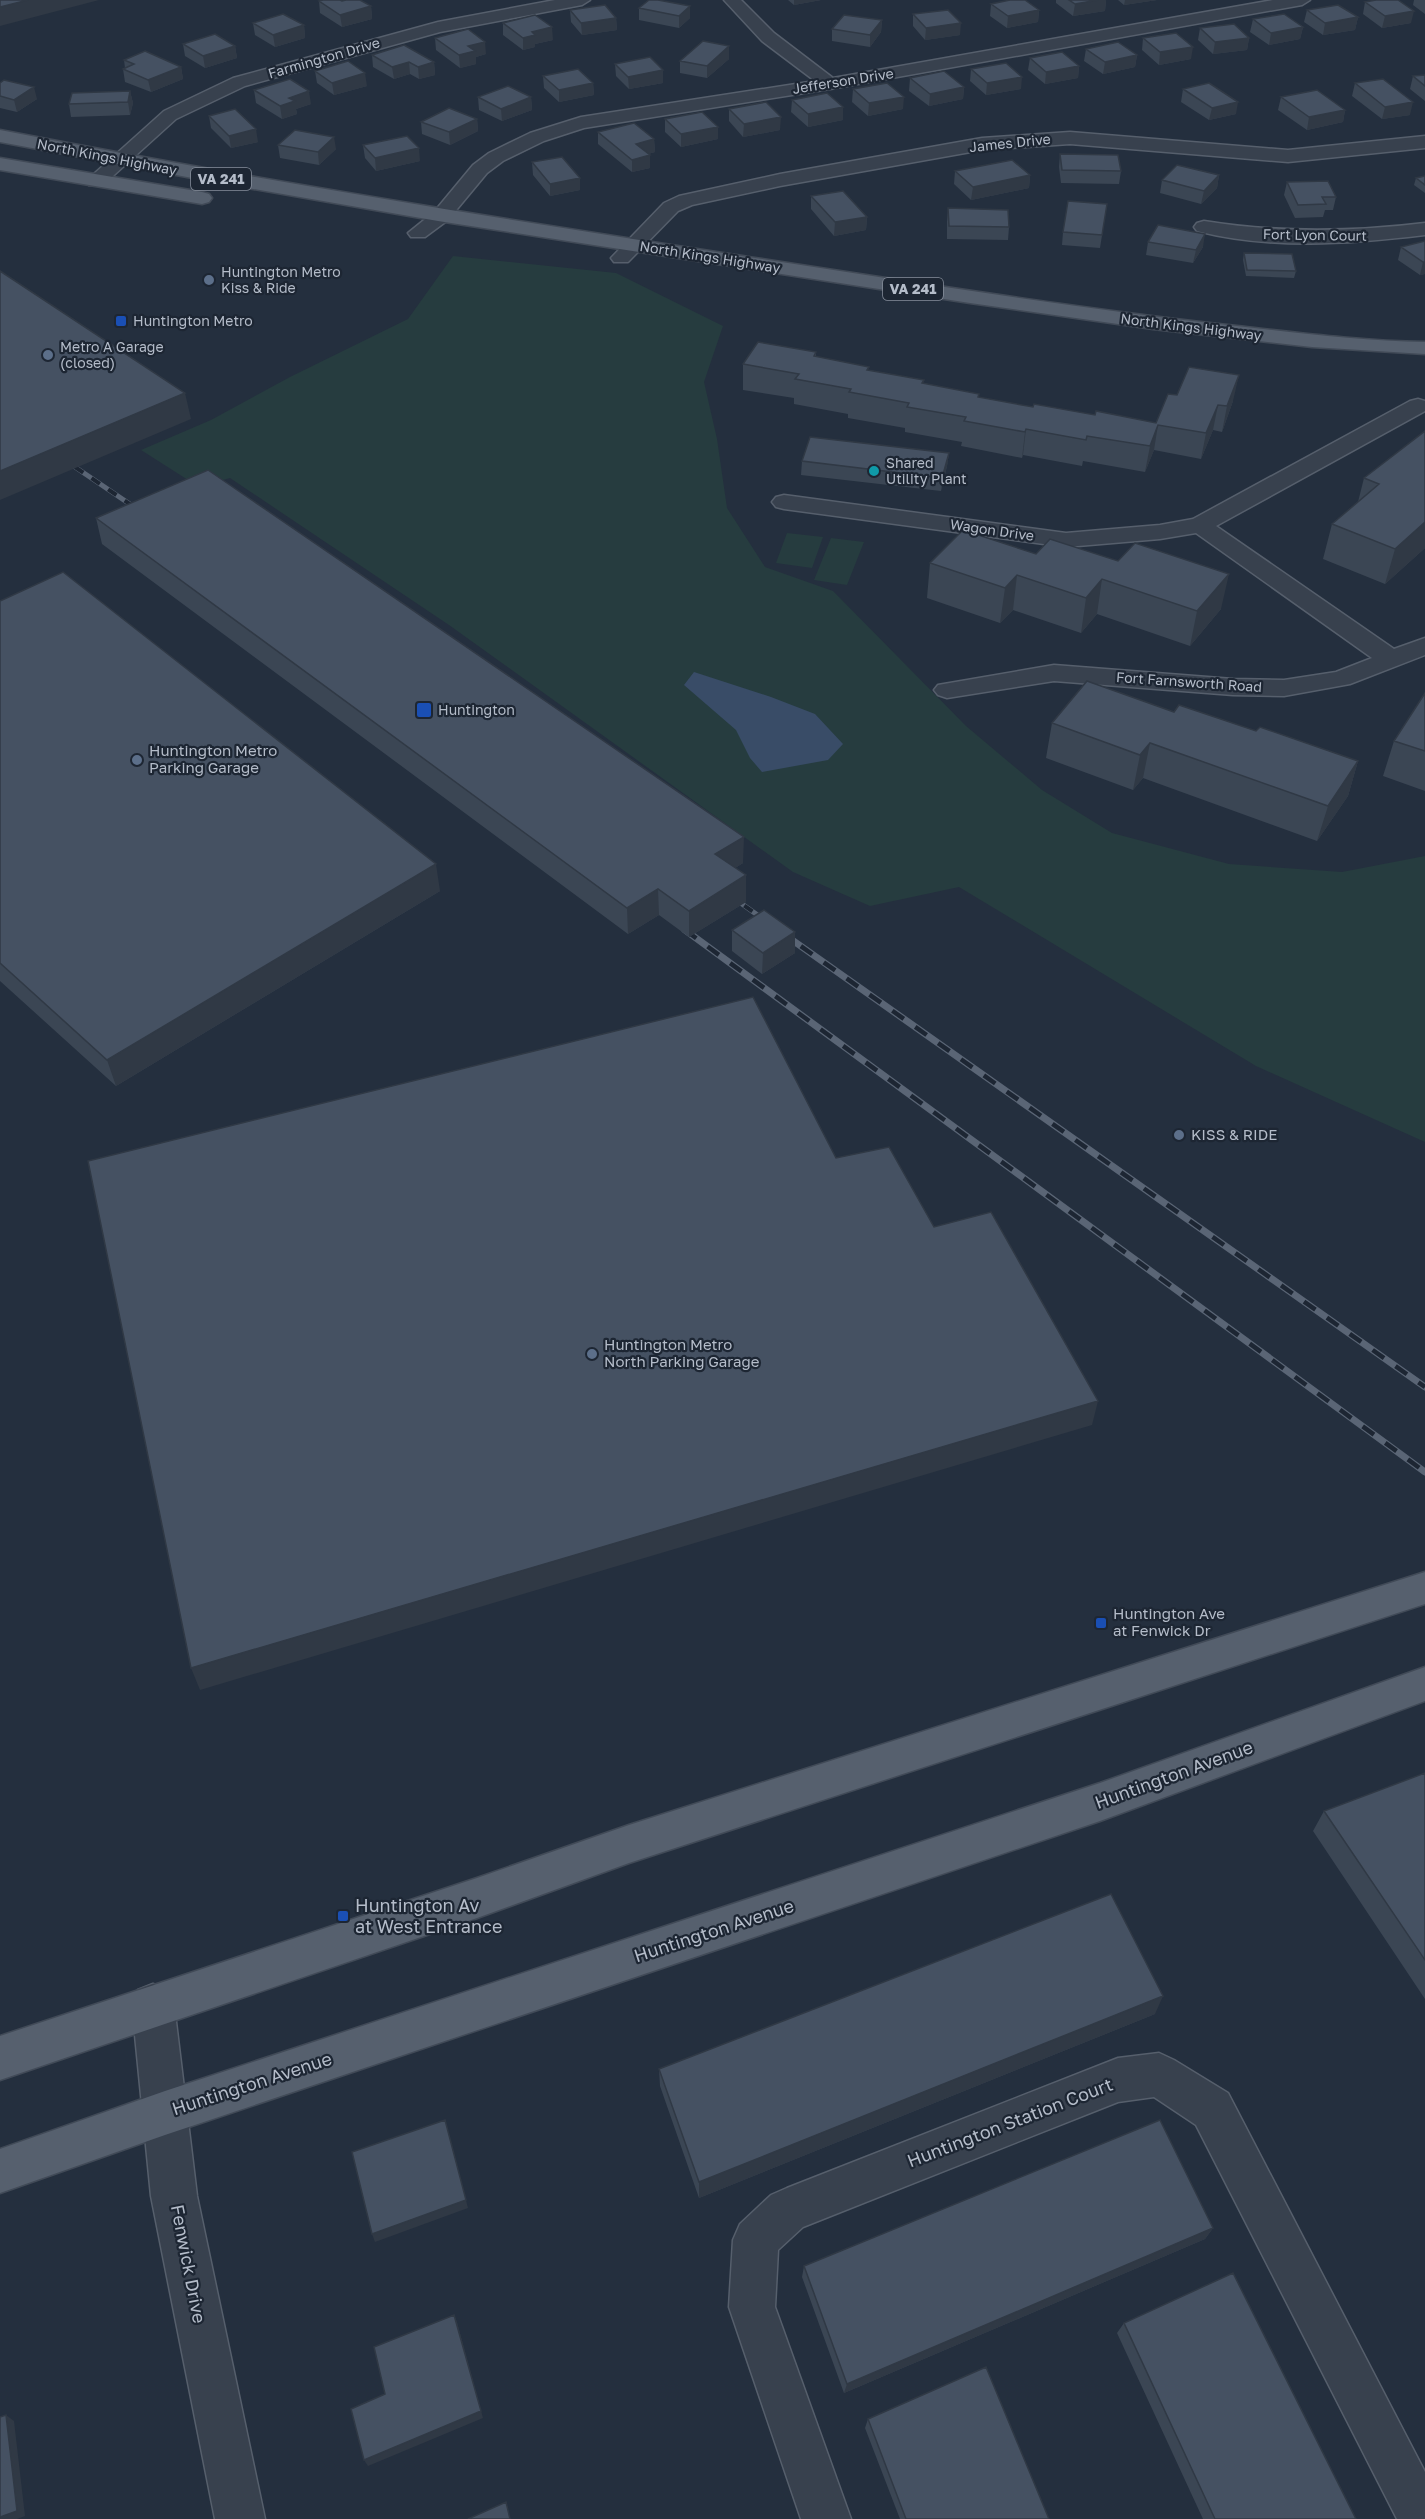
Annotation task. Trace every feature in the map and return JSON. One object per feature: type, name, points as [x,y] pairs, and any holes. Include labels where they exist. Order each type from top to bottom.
[{"type":"main road","name":"North Kings Highway","points":[[0,136],[119,160],[441,216],[628,252],[1041,324],[1225,347],[1425,367]]},
{"type":"main road","name":"North Kings Highway","points":[[0,164],[221,201]]},
{"type":"main road","name":"North Kings Highway","points":[[397,228],[418,233],[628,252],[1062,311],[1354,345],[1425,348]]},
{"type":"main road","points":[[0,2058],[477,1898],[640,1840],[1425,1588]]},
{"type":"main road","name":"Huntington Avenue","points":[[0,2170],[1100,1802],[1425,1684]]},
{"type":"street","name":"Farmington Drive","points":[[96,181],[170,115],[239,82],[438,27],[556,2],[582,0]]},
{"type":"street","points":[[732,0],[768,37],[830,84]]},
{"type":"street","name":"Jefferson Drive","points":[[418,233],[441,216],[480,169],[504,153],[549,132],[610,117],[830,84],[1302,0]]},
{"type":"street","name":"James Drive","points":[[628,252],[671,207],[687,200],[716,192],[982,144],[1031,139],[1090,138],[1288,156],[1318,155],[1425,142]]},
{"type":"street","name":"Fort Lyon Court","points":[[1204,226],[1310,238],[1369,237],[1425,229]]},
{"type":"street","name":"Wagon Drive","points":[[784,502],[1066,540],[1160,532],[1200,525],[1418,406]]},
{"type":"street","points":[[1200,525],[1392,660]]},
{"type":"street","name":"Fort Farnsworth Road","points":[[947,690],[1054,673],[1233,687],[1284,688],[1341,679],[1425,646]]},
{"type":"street","name":"Fenwick Drive","points":[[153,2006],[174,2196],[240,2519]]},
{"type":"street","name":"Huntington Station Court","points":[[826,2519],[752,2307],[756,2240],[787,2211],[1118,2080],[1159,2075],[1212,2109],[1423,2519]]},
{"type":"green space","points":[[453,256],[616,273],[723,326],[704,382],[717,439],[727,508],[765,567],[833,591],[966,726],[1042,790],[1112,833],[1229,864],[1342,872],[1425,856],[1425,1142],[1256,1066],[959,887],[870,906],[793,872],[449,625],[230,478],[199,487],[141,450],[211,420],[290,377],[408,319]]},
{"type":"green space","points":[[787,533],[823,537],[812,568],[776,563]]},
{"type":"green space","points":[[831,538],[864,542],[847,585],[814,580]]},
{"type":"water","points":[[694,672],[815,714],[843,744],[828,760],[762,772],[750,758],[736,730],[684,685]]},
{"type":"building","points":[[0,0],[28,0],[0,7]]},
{"type":"building","points":[[360,0],[371,6],[340,15],[319,1]]},
{"type":"building","points":[[649,0],[690,6],[679,16],[639,8]]},
{"type":"building","points":[[1025,0],[1039,10],[1008,16],[991,4]]},
{"type":"building","points":[[1069,0],[1098,0],[1075,4]]},
{"type":"building","points":[[1398,0],[1414,11],[1385,16],[1365,2]]},
{"type":"building","points":[[605,5],[616,18],[581,23],[570,10]]},
{"type":"building","points":[[1338,5],[1358,17],[1325,23],[1307,10]]},
{"type":"building","points":[[948,10],[961,23],[926,28],[913,14]]},
{"type":"building","points":[[283,14],[304,25],[273,35],[253,23]]},
{"type":"building","points":[[1284,14],[1303,27],[1271,33],[1253,19]]},
{"type":"building","points":[[535,15],[552,27],[532,32],[535,35],[523,38],[503,23]]},
{"type":"building","points":[[844,15],[882,20],[870,35],[832,29]]},
{"type":"building","points":[[1234,24],[1249,38],[1215,42],[1200,28]]},
{"type":"building","points":[[468,29],[485,42],[468,46],[475,51],[459,55],[435,38]]},
{"type":"building","points":[[1176,33],[1193,47],[1160,52],[1143,38]]},
{"type":"building","points":[[215,34],[235,46],[203,56],[183,44]]},
{"type":"building","points":[[703,41],[729,46],[707,66],[680,61]]},
{"type":"building","points":[[1118,42],[1137,55],[1105,62],[1086,49]]},
{"type":"building","points":[[404,45],[434,62],[418,67],[409,62],[392,67],[372,55]]},
{"type":"building","points":[[145,51],[181,67],[148,80],[123,69],[134,64],[124,60]]},
{"type":"building","points":[[1062,52],[1079,66],[1046,72],[1030,58]]},
{"type":"building","points":[[650,57],[663,70],[628,77],[615,64]]},
{"type":"building","points":[[348,61],[365,73],[332,83],[315,71]]},
{"type":"building","points":[[1006,63],[1022,77],[987,83],[971,69]]},
{"type":"building","points":[[578,69],[593,83],[559,90],[543,76]]},
{"type":"building","points":[[944,71],[964,87],[930,94],[910,78]]},
{"type":"building","points":[[1425,75],[1425,86],[1413,76]]},
{"type":"building","points":[[290,79],[309,91],[289,98],[295,101],[280,106],[254,90]]},
{"type":"building","points":[[1383,79],[1413,102],[1385,107],[1355,83]]},
{"type":"building","points":[[4,80],[34,87],[14,100],[0,96],[0,83]]},
{"type":"building","points":[[887,83],[904,97],[869,103],[853,89]]},
{"type":"building","points":[[1209,83],[1238,102],[1212,108],[1183,89]]},
{"type":"building","points":[[508,86],[531,97],[501,109],[478,97]]},
{"type":"building","points":[[1317,90],[1345,110],[1309,117],[1281,97]]},
{"type":"building","points":[[130,91],[128,102],[69,104],[72,93]]},
{"type":"building","points":[[827,93],[843,107],[808,114],[792,100]]},
{"type":"building","points":[[766,102],[781,117],[744,124],[729,109]]},
{"type":"building","points":[[449,108],[477,119],[449,132],[421,122]]},
{"type":"building","points":[[235,109],[256,129],[229,136],[209,116]]},
{"type":"building","points":[[702,112],[718,127],[681,134],[665,119]]},
{"type":"building","points":[[634,123],[654,139],[636,144],[650,155],[632,160],[598,132]]},
{"type":"building","points":[[295,130],[334,137],[318,152],[278,145]]},
{"type":"building","points":[[407,136],[419,148],[375,158],[363,145]]},
{"type":"building","points":[[1060,154],[1118,155],[1121,171],[1062,170]]},
{"type":"building","points":[[562,157],[580,178],[550,184],[532,162]]},
{"type":"building","points":[[1012,160],[1030,175],[973,187],[955,171]]},
{"type":"building","points":[[1177,165],[1219,175],[1204,191],[1162,180]]},
{"type":"building","points":[[1425,176],[1425,185],[1416,178]]},
{"type":"building","points":[[1328,181],[1336,197],[1322,197],[1326,204],[1298,205],[1287,182]]},
{"type":"building","points":[[843,191],[867,217],[835,222],[811,196]]},
{"type":"building","points":[[1068,201],[1107,204],[1102,235],[1063,232]]},
{"type":"building","points":[[948,208],[1008,210],[1009,227],[949,226]]},
{"type":"building","points":[[1158,225],[1205,234],[1196,250],[1148,242]]},
{"type":"building","points":[[1425,241],[1425,262],[1401,247]]},
{"type":"building","points":[[1244,253],[1292,254],[1296,271],[1247,270]]},
{"type":"building","name":"Metro A Garage (closed)","points":[[0,271],[185,393],[0,471]]},
{"type":"building","points":[[758,342],[816,352],[814,356],[869,367],[867,370],[924,380],[922,383],[979,394],[978,397],[1095,415],[1096,411],[1156,423],[1168,394],[1177,395],[1189,367],[1239,375],[1227,406],[1218,405],[1206,433],[1158,425],[1150,446],[1087,436],[1086,440],[1026,429],[1025,432],[964,421],[966,417],[907,407],[909,403],[795,379],[799,374],[743,364]]},
{"type":"building","points":[[1425,431],[1425,522],[1395,549],[1332,524],[1379,484],[1364,478]]},
{"type":"building","points":[[810,437],[949,453],[942,478],[802,461]]},
{"type":"building","points":[[208,470],[744,837],[715,854],[746,875],[689,911],[658,889],[627,908],[96,518]]},
{"type":"building","points":[[963,530],[1036,554],[1050,539],[1118,561],[1135,543],[1229,574],[1197,611],[1102,579],[1086,598],[1017,575],[1005,588],[930,563]]},
{"type":"building","name":"Huntington Metro Parking Garage","points":[[63,572],[436,864],[107,1060],[0,963],[0,601]]},
{"type":"building","points":[[1087,681],[1174,712],[1179,705],[1256,731],[1260,727],[1358,761],[1328,806],[1150,743],[1140,755],[1052,723]]},
{"type":"building","points":[[1425,693],[1425,751],[1394,741]]},
{"type":"building","points":[[764,910],[795,932],[763,953],[732,930]]},
{"type":"building","name":"Huntington Metro North Parking Garage","points":[[753,997],[836,1158],[889,1147],[934,1227],[991,1212],[1098,1401],[191,1668],[88,1161]]},
{"type":"building","points":[[1425,1773],[1425,1960],[1324,1811]]},
{"type":"building","points":[[1111,1894],[1163,1996],[699,2182],[659,2069]]},
{"type":"building","points":[[445,2120],[466,2200],[372,2234],[352,2152]]},
{"type":"building","points":[[1160,2120],[1213,2228],[847,2384],[804,2266]]},
{"type":"building","points":[[1233,2273],[1356,2519],[1215,2519],[1124,2323]]},
{"type":"building","points":[[454,2315],[481,2411],[364,2460],[351,2409],[385,2394],[374,2347]]},
{"type":"building","points":[[986,2367],[1049,2519],[906,2519],[868,2419]]},
{"type":"building","points":[[6,2415],[17,2511],[0,2517],[0,2417]]},
{"type":"building","points":[[506,2502],[510,2519],[468,2519]]},
{"type":"railway","points":[[75,467],[143,513]]},
{"type":"railway","points":[[728,894],[780,931]]},
{"type":"railway","points":[[680,926],[687,931]]},
{"type":"railway","points":[[685,930],[1425,1472]]},
{"type":"railway","points":[[778,930],[1425,1387]]},
{"type":"place","name":"Huntington Metro Kiss & Ride","points":[[209,280]]},
{"type":"place","name":"Huntington Metro","points":[[121,321]]},
{"type":"place","name":"Metro A Garage (closed)","points":[[48,355]]},
{"type":"place","name":"Shared Utility Plant","points":[[874,471]]},
{"type":"place","name":"Huntington","points":[[424,710]]},
{"type":"place","name":"Huntington Metro Parking Garage","points":[[137,760]]},
{"type":"place","name":"KISS & RIDE","points":[[1179,1135]]},
{"type":"place","name":"Huntington Metro North Parking Garage","points":[[592,1354]]},
{"type":"place","name":"Huntington Ave at Fenwick Dr","points":[[1101,1623]]},
{"type":"place","name":"Huntington Av at West Entrance","points":[[343,1916]]}]
